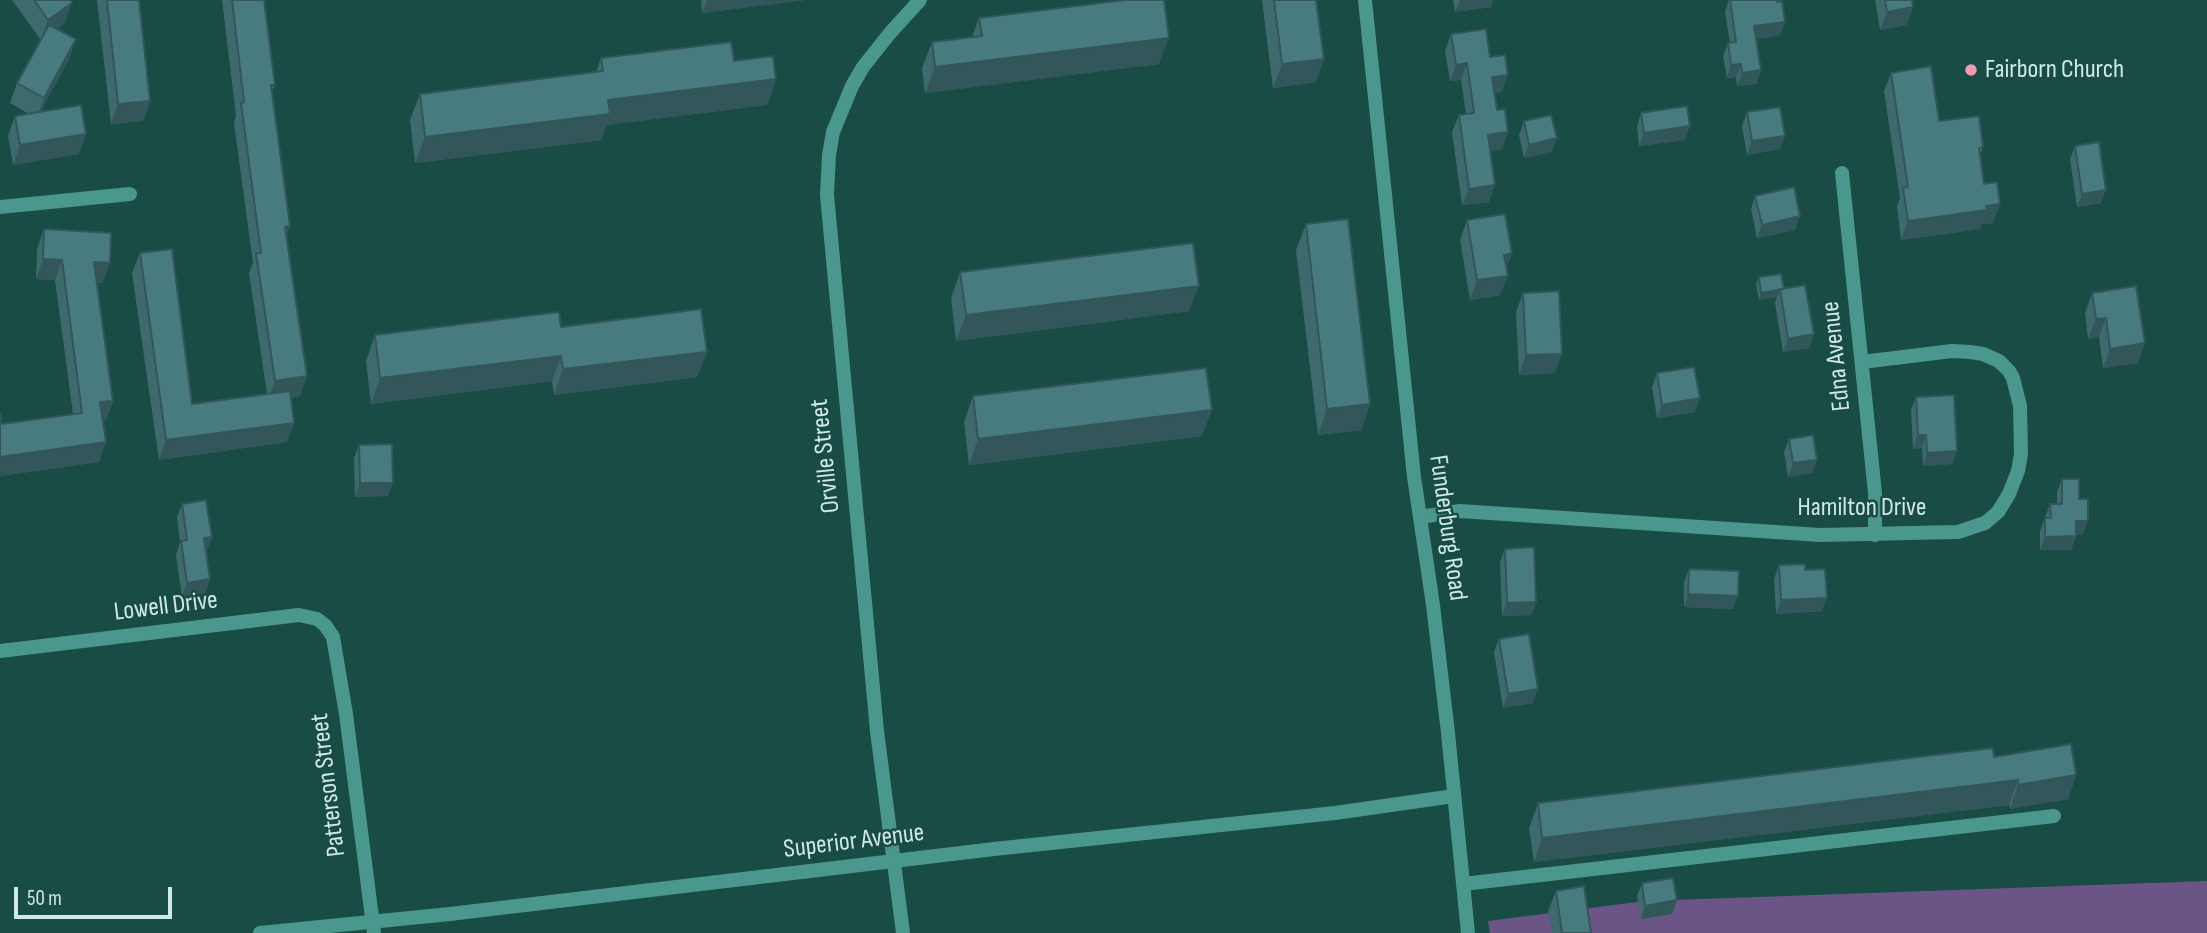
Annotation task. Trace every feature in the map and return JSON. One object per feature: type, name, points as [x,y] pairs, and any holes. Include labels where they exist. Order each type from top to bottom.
[{"type":"street","name":"Orville Street","points":[[903,933],[877,731],[827,195],[833,132],[852,86],[863,67],[920,0]]},
{"type":"street","name":"Funderburg Road","points":[[1365,0],[1468,933]]},
{"type":"street","name":"Edna Avenue","points":[[1842,173],[1875,493],[1875,535]]},
{"type":"street","points":[[0,207],[130,194]]},
{"type":"street","name":"Hamilton Drive","points":[[1420,517],[1460,511],[1820,535],[1875,535],[1968,530],[1984,523],[1998,512],[2018,471],[2022,438],[2020,406],[2014,378],[2009,370],[1999,361],[1983,354],[1952,351],[1862,362]]},
{"type":"street","name":"Lowell Drive","points":[[0,651],[299,615],[317,619],[331,632]]},
{"type":"street","name":"Patterson Street","points":[[331,632],[346,714],[373,927]]},
{"type":"street","name":"Superior Avenue","points":[[260,933],[373,927],[450,914],[1087,839],[1335,813],[1454,796]]},
{"type":"street","points":[[1463,884],[2054,816]]},
{"type":"shaded area","points":[[2207,881],[2207,933],[1490,933],[1488,921],[1645,901]]},
{"type":"building","points":[[34,0],[71,0],[72,3],[48,20]]},
{"type":"building","points":[[107,0],[139,0],[150,101],[118,104]]},
{"type":"building","points":[[232,0],[264,0],[275,85],[271,85],[290,226],[285,227],[307,376],[275,381],[256,253],[261,253],[241,103],[244,102]]},
{"type":"building","points":[[1125,0],[1164,0],[1169,38],[935,67],[932,42],[982,36],[979,18]]},
{"type":"building","points":[[1274,0],[1316,0],[1324,59],[1282,64]]},
{"type":"building","points":[[1730,0],[1782,1],[1785,22],[1754,26],[1761,70],[1742,73],[1741,64],[1731,65],[1728,43],[1736,42]]},
{"type":"building","points":[[1885,0],[1912,0],[1913,7],[1887,12]]},
{"type":"building","points":[[49,25],[76,39],[44,98],[17,83]]},
{"type":"building","points":[[1486,29],[1490,57],[1505,55],[1508,75],[1492,77],[1497,110],[1505,109],[1508,132],[1488,135],[1495,185],[1469,189],[1459,115],[1474,113],[1467,63],[1456,65],[1451,34]]},
{"type":"building","points":[[731,42],[734,61],[773,56],[776,79],[608,100],[610,114],[425,137],[420,94],[603,71],[601,58]]},
{"type":"building","points":[[1931,66],[1939,121],[1979,116],[1983,147],[1979,148],[1984,184],[1997,182],[2000,204],[1986,206],[1987,210],[1908,221],[1903,188],[1908,187],[1891,73]]},
{"type":"building","points":[[81,105],[86,134],[20,145],[15,116]]},
{"type":"building","points":[[1687,106],[1690,126],[1644,133],[1641,113]]},
{"type":"building","points":[[1780,107],[1785,136],[1752,141],[1747,112]]},
{"type":"building","points":[[1551,115],[1557,138],[1529,145],[1524,121]]},
{"type":"building","points":[[2099,142],[2106,190],[2082,194],[2075,146]]},
{"type":"building","points":[[1794,187],[1800,216],[1762,225],[1755,196]]},
{"type":"building","points":[[1505,214],[1512,253],[1504,255],[1508,276],[1477,280],[1467,220]]},
{"type":"building","points":[[1348,219],[1370,404],[1327,409],[1306,224]]},
{"type":"building","points":[[44,229],[111,233],[110,263],[94,262],[113,401],[100,402],[106,442],[0,457],[0,414],[1,424],[82,413],[62,260],[43,259]]},
{"type":"building","points":[[1193,243],[1199,286],[966,315],[960,272]]},
{"type":"building","points":[[172,249],[192,404],[290,391],[294,423],[166,440],[140,253]]},
{"type":"building","points":[[1781,274],[1784,289],[1761,293],[1759,277]]},
{"type":"building","points":[[1805,285],[1814,334],[1788,339],[1780,289]]},
{"type":"building","points":[[2136,286],[2145,343],[2110,349],[2106,318],[2096,319],[2092,293]]},
{"type":"building","points":[[1559,291],[1562,354],[1526,355],[1523,293]]},
{"type":"building","points":[[701,309],[707,352],[563,369],[561,356],[380,378],[375,335],[559,312],[561,327]]},
{"type":"building","points":[[1694,367],[1700,398],[1662,405],[1657,373]]},
{"type":"building","points":[[1206,368],[1212,410],[978,439],[973,396]]},
{"type":"building","points":[[1954,395],[1957,451],[1927,453],[1926,435],[1918,435],[1916,397]]},
{"type":"building","points":[[1813,435],[1817,460],[1793,463],[1789,439]]},
{"type":"building","points":[[392,444],[393,483],[360,483],[359,445]]},
{"type":"building","points":[[2062,479],[2079,479],[2079,499],[2088,499],[2088,521],[2076,521],[2076,536],[2045,537],[2045,518],[2051,518],[2050,504],[2062,504]]},
{"type":"building","points":[[206,500],[212,537],[204,538],[210,579],[187,583],[181,541],[187,540],[182,504]]},
{"type":"building","points":[[1534,547],[1536,602],[1507,603],[1505,549]]},
{"type":"building","points":[[1805,564],[1805,570],[1825,569],[1827,598],[1781,600],[1779,565]]},
{"type":"building","points":[[1689,569],[1739,571],[1738,596],[1688,594]]},
{"type":"building","points":[[1529,634],[1538,689],[1508,694],[1499,639]]},
{"type":"building","points":[[2071,744],[2076,775],[2018,785],[2018,780],[1542,838],[1538,803],[1993,748],[1994,757]]},
{"type":"building","points":[[1673,878],[1677,900],[1645,906],[1642,883]]},
{"type":"building","points":[[1584,886],[1591,933],[1562,933],[1556,891]]},
{"type":"place","name":"Fairborn Church","points":[[1971,70]]}]
